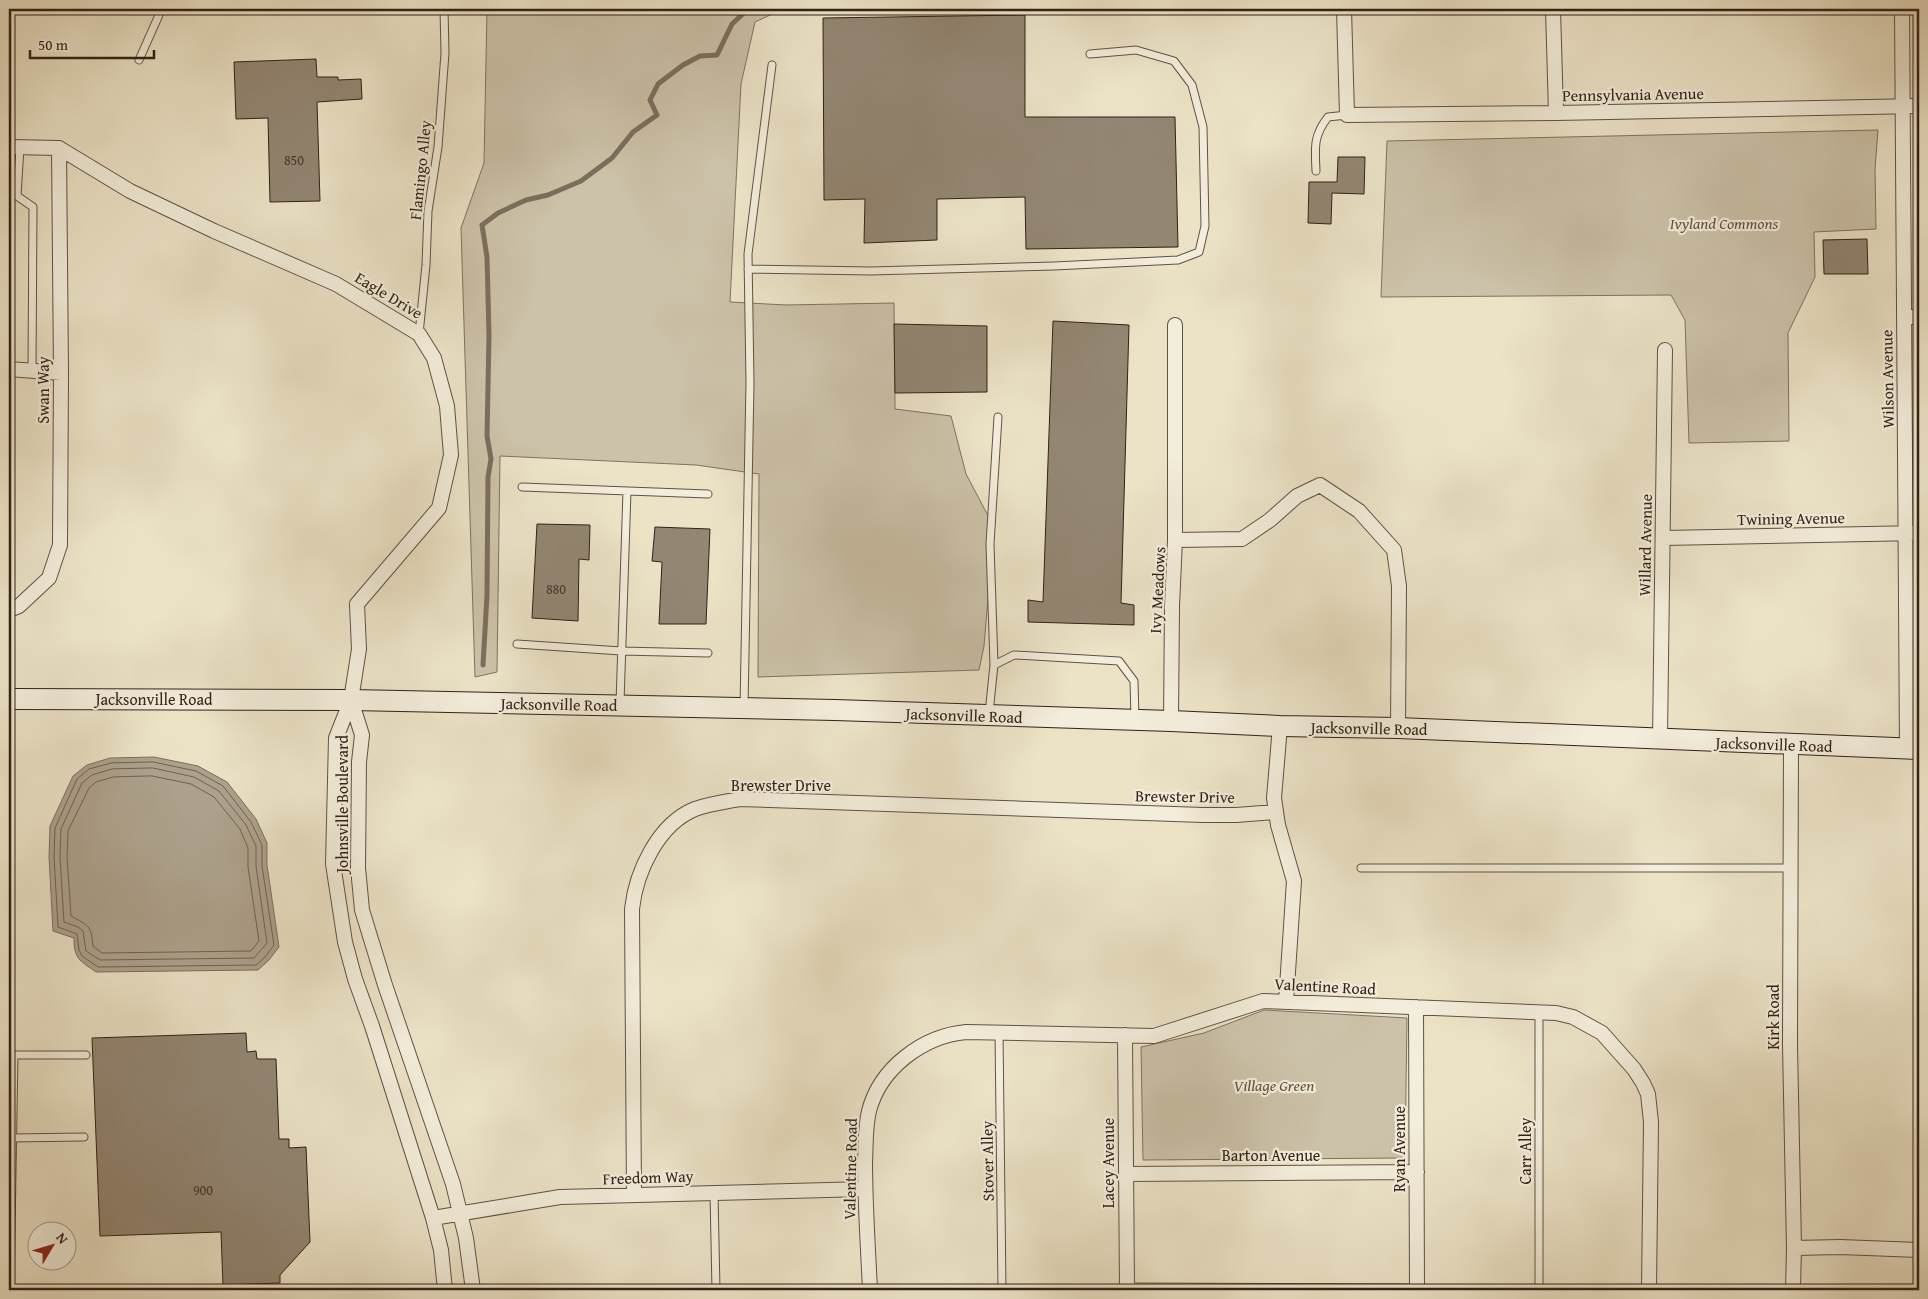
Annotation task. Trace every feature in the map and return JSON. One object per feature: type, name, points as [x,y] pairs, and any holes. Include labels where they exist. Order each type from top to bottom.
[{"type":"main road","name":"Jacksonville Road","points":[[9,698],[351,700],[744,708],[1280,726],[1398,728],[1913,749]]},
{"type":"street","points":[[1344,9],[1347,115]]},
{"type":"street","points":[[1553,9],[1556,113]]},
{"type":"street","name":"Wilson Avenue","points":[[1902,9],[1904,317],[1912,533],[1913,749]]},
{"type":"street","name":"Pennsylvania Avenue","points":[[1347,115],[1919,106]]},
{"type":"street","points":[[14,147],[59,148]]},
{"type":"street","name":"Eagle Drive","points":[[59,148],[130,191],[214,231],[336,284],[418,334],[434,358],[447,406],[451,455],[439,508],[357,604],[359,650],[351,700]]},
{"type":"street","name":"Swan Way","points":[[9,610],[19,606],[49,578],[60,545],[59,148]]},
{"type":"street","points":[[1904,317],[1919,317]]},
{"type":"street","points":[[1175,325],[1176,540]]},
{"type":"street","name":"Willard Avenue","points":[[1660,739],[1665,350]]},
{"type":"street","points":[[9,369],[61,373]]},
{"type":"street","name":"Ivy Meadows","points":[[1171,721],[1172,606],[1176,540],[1242,539],[1270,520],[1297,496],[1320,484],[1359,511],[1394,550],[1399,586],[1398,728]]},
{"type":"street","name":"Twining Avenue","points":[[1663,538],[1912,533]]},
{"type":"street","name":"Johnsville Boulevard","points":[[351,700],[362,735],[359,762],[358,868],[362,910],[384,985],[452,1184],[466,1238],[473,1290]]},
{"type":"street","name":"Johnsville Boulevard","points":[[351,700],[336,738],[333,864],[342,925],[355,979],[372,1026],[433,1218],[441,1250],[446,1290]]},
{"type":"street","points":[[1280,726],[1274,798],[1294,880],[1286,1002]]},
{"type":"street","name":"Kirk Road","points":[[1791,744],[1790,1044],[1794,1248],[1793,1290]]},
{"type":"street","name":"Brewster Drive","points":[[634,1195],[632,909],[634,893],[650,852],[664,831],[693,810],[740,799],[1203,815],[1276,812]]},
{"type":"street","name":"Valentine Road","points":[[870,1290],[865,1189],[866,1125],[874,1096],[890,1072],[912,1051],[939,1037],[966,1032],[1154,1036],[1263,1000],[1556,1013],[1573,1017],[1602,1033],[1624,1055],[1644,1083],[1648,1094],[1651,1122],[1649,1290]]},
{"type":"street","name":"Ryan Avenue","points":[[1416,1007],[1417,1289]]},
{"type":"street","name":"Lacey Avenue","points":[[1125,1035],[1126,1289]]},
{"type":"street","name":"Barton Avenue","points":[[1126,1174],[1417,1172]]},
{"type":"street","name":"Freedom Way","points":[[433,1218],[560,1197],[865,1189]]},
{"type":"street","points":[[1794,1248],[1840,1247],[1919,1250]]},
{"type":"lane","points":[[139,60],[160,9]]},
{"type":"lane","name":"Flamingo Alley","points":[[418,334],[426,265],[428,211],[439,137],[445,53],[444,9]]},
{"type":"lane","points":[[748,269],[871,271],[1054,266],[1178,260],[1199,252],[1205,226],[1203,127],[1192,85],[1174,61],[1136,50],[1090,54]]},
{"type":"lane","points":[[744,708],[750,383],[748,254],[772,65]]},
{"type":"lane","points":[[1316,172],[1315,145],[1319,129],[1328,117],[1347,115]]},
{"type":"lane","points":[[14,147],[17,196],[32,206],[32,371]]},
{"type":"lane","points":[[989,716],[994,665],[990,544],[998,417]]},
{"type":"lane","points":[[522,487],[708,494]]},
{"type":"lane","points":[[620,705],[627,491]]},
{"type":"lane","points":[[517,644],[621,651],[708,654]]},
{"type":"lane","points":[[994,665],[1014,654],[1119,661],[1134,681],[1135,720]]},
{"type":"lane","points":[[1361,868],[1792,868]]},
{"type":"lane","name":"Carr Alley","points":[[1539,1012],[1539,1290]]},
{"type":"lane","name":"Stover Alley","points":[[999,1032],[1002,1290]]},
{"type":"lane","points":[[10,1290],[14,1055],[86,1055]]},
{"type":"lane","points":[[12,1138],[84,1137]]},
{"type":"lane","points":[[714,1193],[716,1290]]},
{"type":"lane","points":[[1126,1289],[1417,1289]]},
{"type":"green space","points":[[487,9],[1012,9],[821,13],[781,10],[755,22],[741,84],[730,302],[786,305],[894,303],[895,409],[951,416],[966,474],[994,527],[984,646],[979,670],[758,677],[759,474],[696,465],[500,456],[497,672],[475,677],[461,228],[484,163]]},
{"type":"green space","name":"Ivyland Commons","points":[[1878,130],[1875,169],[1876,229],[1814,232],[1815,277],[1788,333],[1789,441],[1689,443],[1685,320],[1671,295],[1381,297],[1387,141]]},
{"type":"green space","name":"Village Green","points":[[1264,1010],[1407,1018],[1405,1158],[1143,1160],[1141,1047],[1204,1033]]},
{"type":"water","points":[[154,757],[198,766],[227,782],[256,819],[267,843],[267,865],[279,947],[258,970],[96,972],[85,965],[76,955],[74,938],[53,931],[49,857],[50,826],[73,776],[87,765],[110,758]]},
{"type":"building","points":[[1025,15],[1025,117],[1175,117],[1178,247],[1026,249],[1025,197],[937,199],[937,240],[864,243],[865,199],[824,200],[823,18]]},
{"type":"building","points":[[316,59],[317,77],[338,77],[338,80],[361,79],[362,99],[317,102],[320,201],[270,202],[268,118],[236,119],[234,62]]},
{"type":"building","points":[[1338,157],[1365,157],[1364,194],[1332,193],[1331,224],[1308,223],[1309,182],[1337,182]]},
{"type":"building","points":[[1867,239],[1868,274],[1824,274],[1823,240]]},
{"type":"building","points":[[1053,321],[1129,325],[1121,603],[1134,605],[1134,625],[1028,622],[1028,600],[1043,602]]},
{"type":"building","points":[[894,324],[987,326],[987,392],[895,393]]},
{"type":"building","points":[[537,524],[590,525],[589,560],[579,559],[578,621],[532,618]]},
{"type":"building","points":[[655,527],[710,529],[706,624],[659,624],[662,562],[652,561]]},
{"type":"building","points":[[246,1033],[247,1052],[256,1051],[257,1059],[276,1059],[279,1139],[289,1139],[289,1148],[306,1147],[310,1242],[280,1275],[280,1283],[223,1285],[221,1232],[100,1236],[92,1038]]},
{"type":"waterway","points":[[483,665],[487,595],[488,477],[491,459],[487,436],[489,335],[487,257],[482,225],[498,213],[526,200],[548,195],[581,181],[612,158],[633,132],[657,115],[650,100],[658,84],[683,65],[700,56],[717,55],[732,24],[748,9]]}]
